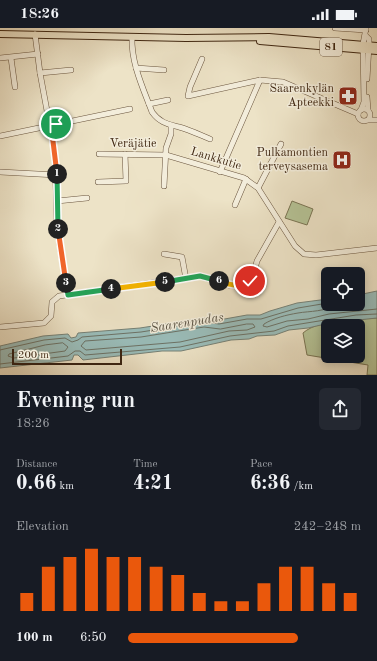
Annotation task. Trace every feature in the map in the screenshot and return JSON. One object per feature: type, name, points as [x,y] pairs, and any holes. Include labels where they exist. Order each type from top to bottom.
[{"type":"main road","name":"81","points":[[0,34],[283,38],[366,48],[377,51]]},
{"type":"main road","name":"81","points":[[366,48],[377,46]]},
{"type":"street","points":[[335,28],[366,31],[368,120]]},
{"type":"street","points":[[35,34],[40,73],[51,125],[57,175],[57,228],[68,295]]},
{"type":"street","points":[[132,36],[136,68],[149,104],[156,116],[171,126],[179,126],[210,139]]},
{"type":"street","points":[[366,48],[364,102],[360,112],[360,119],[377,120]]},
{"type":"street","points":[[0,58],[38,54]]},
{"type":"street","points":[[11,58],[15,87]]},
{"type":"street","points":[[202,60],[190,87],[188,96],[260,80],[290,84],[360,112],[369,112],[377,116]]},
{"type":"street","points":[[136,68],[164,70]]},
{"type":"street","points":[[40,73],[71,70]]},
{"type":"street","points":[[220,172],[260,80]]},
{"type":"street","points":[[149,104],[168,100]]},
{"type":"street","points":[[0,136],[130,109]]},
{"type":"street","points":[[164,186],[166,148],[171,134],[171,126]]},
{"type":"street","points":[[258,188],[281,144]]},
{"type":"street","name":"Veräjätie","points":[[99,154],[166,155]]},
{"type":"street","points":[[98,182],[126,181],[125,154]]},
{"type":"street","name":"Lankkutie","points":[[166,155],[246,179],[258,188],[295,246],[304,254],[316,255],[377,248]]},
{"type":"street","points":[[0,172],[57,175]]},
{"type":"street","points":[[235,205],[246,179]]},
{"type":"street","points":[[57,201],[87,198]]},
{"type":"street","points":[[0,327],[44,323],[50,316],[52,302],[55,299],[68,295],[205,277],[231,286],[244,284],[250,281],[253,276],[259,256],[279,222]]},
{"type":"street","points":[[164,254],[182,257],[186,279]]},
{"type":"green space","points":[[292,201],[313,209],[307,225],[285,218]]},
{"type":"green space","points":[[377,318],[377,375],[367,375],[368,365],[356,363],[365,363],[365,319],[349,319]]},
{"type":"green space","points":[[321,324],[321,357],[307,355],[303,333]]},
{"type":"water","name":"Saarenpudas","points":[[377,291],[377,318],[321,319],[321,325],[308,328],[289,330],[275,335],[231,340],[181,351],[162,351],[83,360],[78,355],[74,355],[72,360],[0,368],[0,346],[43,336],[68,334],[71,338],[76,337],[78,333],[140,328],[204,318],[219,320],[247,315],[260,315],[297,303],[321,300],[321,311],[365,311],[365,294]]},
{"type":"place","name":"Saarenkylän Apteekki","points":[[348,96]]},
{"type":"place","name":"Pulkamontien terveysasema","points":[[342,160]]},
{"type":"route","points":[[56,124],[51,125],[57,175],[57,228],[68,295],[200,276],[231,286],[238,286],[250,281]]}]
